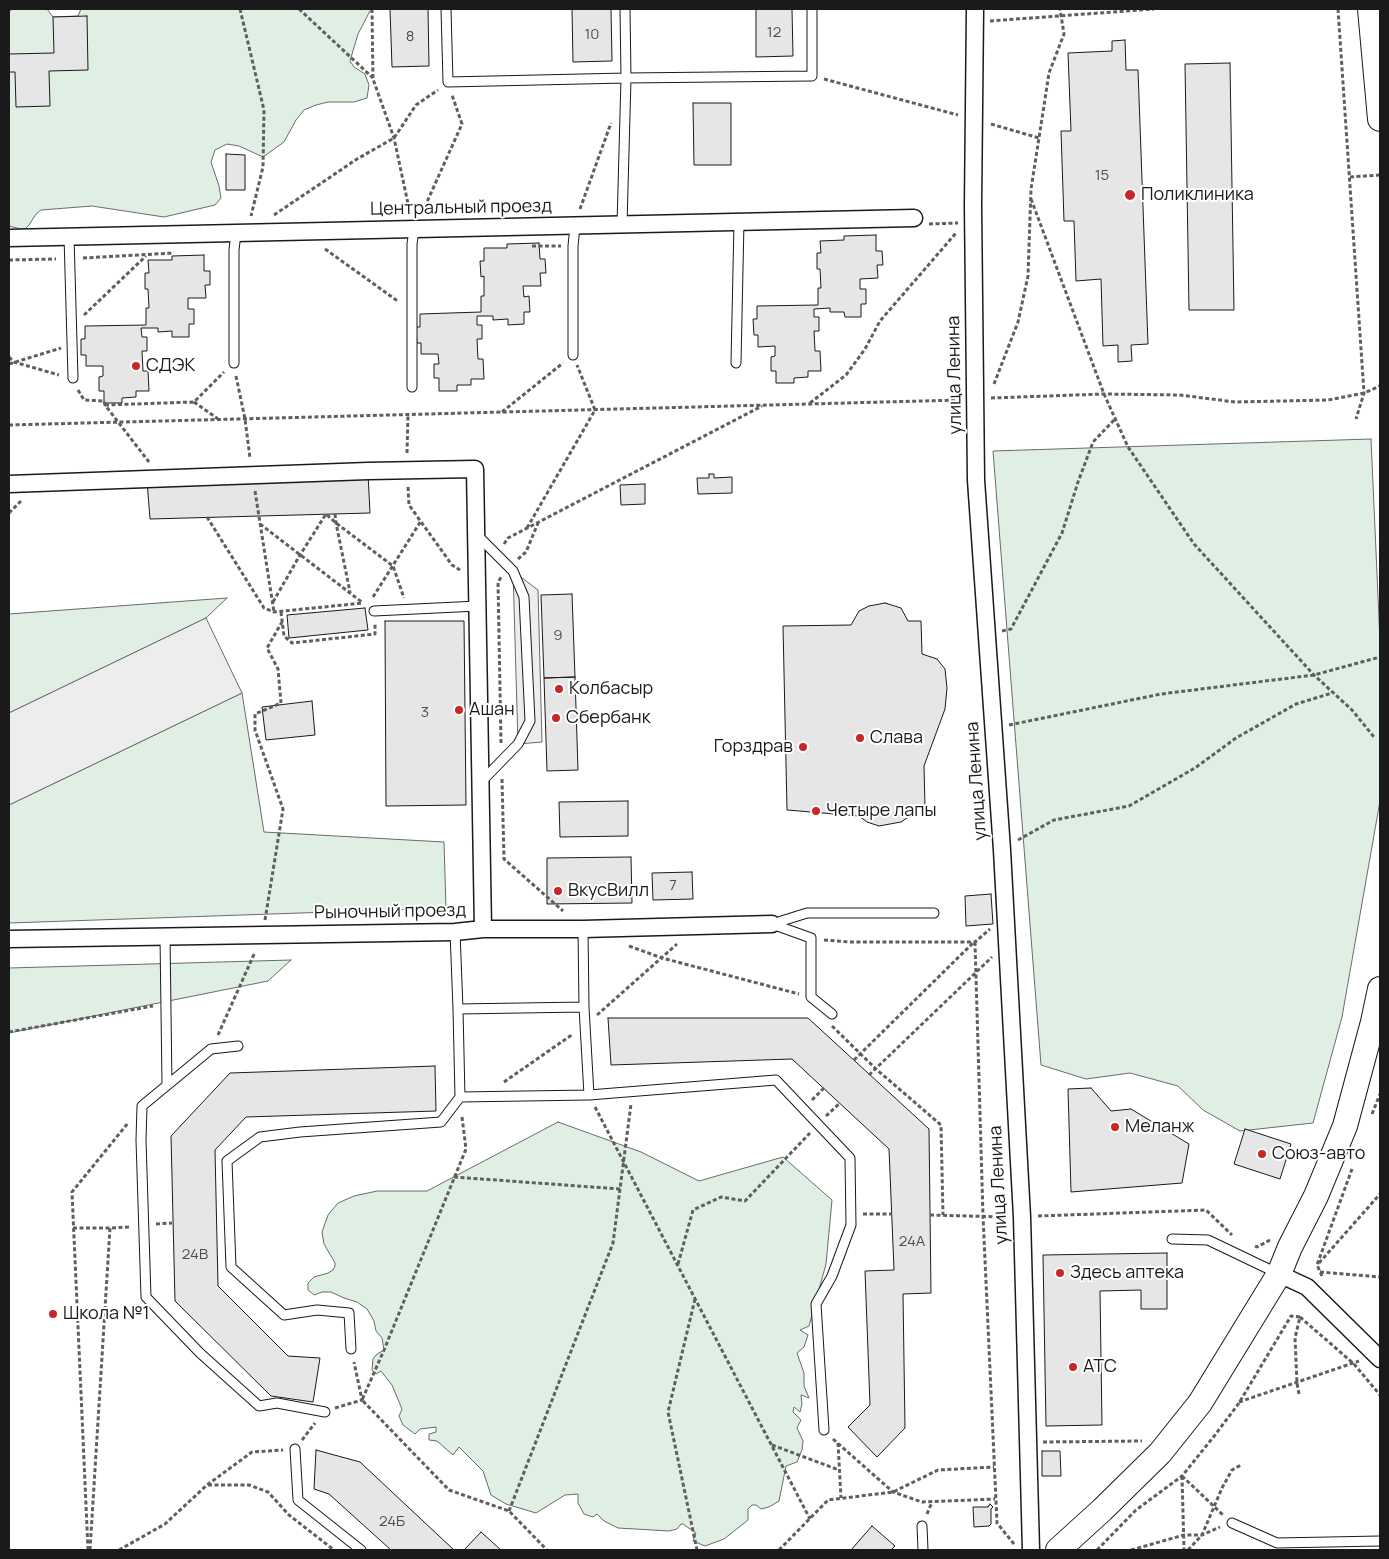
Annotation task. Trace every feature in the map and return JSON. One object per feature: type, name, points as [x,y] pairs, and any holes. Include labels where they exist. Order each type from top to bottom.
[{"type":"street","points":[[1370,9],[1380,119]]},
{"type":"street","name":"улица Ленина","points":[[975,16],[973,214],[976,480],[1007,943],[1022,1217],[1031,1550]]},
{"type":"street","name":"Центральный проезд","points":[[9,238],[914,218]]},
{"type":"street","points":[[9,484],[475,469],[483,929]]},
{"type":"street","name":"Рыночный проезд","points":[[9,939],[455,932],[483,929],[583,929],[772,924]]},
{"type":"street","points":[[1058,1550],[1160,1453],[1200,1403],[1240,1341],[1279,1274],[1290,1247],[1316,1196],[1345,1126],[1374,1022],[1380,989]]},
{"type":"street","points":[[1279,1274],[1307,1287],[1377,1356]]},
{"type":"lane","points":[[446,9],[448,82],[812,76],[812,9]]},
{"type":"lane","points":[[622,225],[626,78],[625,9]]},
{"type":"lane","points":[[736,363],[740,222]]},
{"type":"lane","points":[[574,355],[573,246],[575,226]]},
{"type":"lane","points":[[412,388],[412,244],[414,230]]},
{"type":"lane","points":[[234,363],[234,250],[241,233]]},
{"type":"lane","points":[[69,236],[72,378]]},
{"type":"lane","points":[[477,535],[513,571],[524,597],[530,721],[518,744],[481,782]]},
{"type":"lane","points":[[371,608],[408,609],[478,606]]},
{"type":"lane","points":[[772,924],[807,913],[934,913]]},
{"type":"lane","points":[[772,924],[810,938],[811,997],[829,1017]]},
{"type":"lane","points":[[583,929],[588,1095]]},
{"type":"lane","points":[[351,1349],[349,1313],[317,1310],[284,1315],[231,1267],[227,1161],[260,1137],[300,1132],[441,1122],[460,1097],[455,932]]},
{"type":"lane","points":[[165,936],[167,1085]]},
{"type":"lane","points":[[458,1009],[584,1007]]},
{"type":"lane","points":[[238,1046],[212,1049],[142,1106],[141,1140],[146,1297],[200,1353],[258,1406],[277,1403],[325,1412]]},
{"type":"lane","points":[[460,1097],[588,1095],[776,1080],[850,1158],[851,1225],[832,1276],[816,1304],[824,1430]]},
{"type":"lane","points":[[1172,1239],[1208,1240],[1279,1274]]},
{"type":"lane","points":[[295,1449],[298,1500],[360,1550]]},
{"type":"lane","points":[[1232,1523],[1277,1543],[1380,1541]]},
{"type":"lane","points":[[922,1526],[923,1550]]},
{"type":"path","points":[[240,9],[264,110],[263,167],[241,233]]},
{"type":"path","points":[[299,9],[373,79]]},
{"type":"path","points":[[372,9],[373,79],[394,138],[414,230]]},
{"type":"path","points":[[1060,9],[1064,34],[1049,73],[1039,138],[1031,199],[1028,276],[1018,322],[988,399],[1104,394],[1180,395],[1235,402],[1328,400],[1364,392],[1380,386]]},
{"type":"path","points":[[975,16],[1062,16],[1154,9]]},
{"type":"path","points":[[1338,9],[1364,392],[1356,419]]},
{"type":"path","points":[[812,76],[1039,138]]},
{"type":"path","points":[[241,233],[394,138],[416,105],[448,82],[462,124],[414,230]]},
{"type":"path","points":[[575,226],[614,115]]},
{"type":"path","points":[[1350,177],[1380,175]]},
{"type":"path","points":[[1031,199],[1104,394],[1128,447],[1194,544],[1314,675],[1352,710],[1374,738]]},
{"type":"path","points":[[810,404],[846,375],[865,349],[880,321],[959,230]]},
{"type":"path","points":[[9,364],[72,345],[82,317],[168,235]]},
{"type":"path","points":[[322,247],[413,311]]},
{"type":"path","points":[[501,412],[574,355],[595,410]]},
{"type":"path","points":[[9,357],[14,362],[72,378],[84,400],[104,401],[105,405],[161,479]]},
{"type":"path","points":[[194,402],[234,363]]},
{"type":"path","points":[[9,426],[975,399]]},
{"type":"path","points":[[105,405],[194,402],[219,420]]},
{"type":"path","points":[[496,555],[508,538],[765,405]]},
{"type":"path","points":[[527,528],[595,410]]},
{"type":"path","points":[[408,415],[407,471],[409,505],[452,565],[477,582]]},
{"type":"path","points":[[987,633],[1012,629],[1062,533],[1093,442],[1115,419]]},
{"type":"path","points":[[273,602],[300,554],[326,514],[393,566],[408,609]]},
{"type":"path","points":[[335,514],[350,592]]},
{"type":"path","points":[[207,517],[264,608],[274,612],[281,612],[363,603]]},
{"type":"path","points":[[281,612],[284,636],[292,643],[375,634],[371,608],[393,566],[421,521]]},
{"type":"path","points":[[260,524],[371,608]]},
{"type":"path","points":[[212,1049],[262,935],[283,809],[255,730],[255,714],[281,703],[278,669],[268,648],[282,622]]},
{"type":"path","points":[[993,728],[1161,694],[1314,675],[1380,657]]},
{"type":"path","points":[[1029,833],[1054,820],[1129,806],[1195,768],[1236,738],[1296,704],[1333,693]]},
{"type":"path","points":[[854,1060],[975,942],[1005,916]]},
{"type":"path","points":[[810,938],[849,942],[975,942]]},
{"type":"path","points":[[975,942],[983,1216],[995,1499],[997,1523],[1019,1550]]},
{"type":"path","points":[[869,1075],[1007,943]]},
{"type":"path","points":[[627,945],[662,958],[798,994],[805,1001]]},
{"type":"path","points":[[9,1032],[166,1004]]},
{"type":"path","points":[[829,1017],[860,1054],[941,1125],[943,1215]]},
{"type":"path","points":[[509,1511],[612,1243],[632,1091]]},
{"type":"path","points":[[1370,1119],[1380,1094]]},
{"type":"path","points":[[588,1095],[810,1519]]},
{"type":"path","points":[[460,1097],[466,1149],[362,1400],[449,1490],[509,1511],[547,1550]]},
{"type":"path","points":[[89,1550],[72,1192],[142,1106]]},
{"type":"path","points":[[678,1265],[693,1210],[721,1196],[746,1201],[818,1124]]},
{"type":"path","points":[[1353,1161],[1350,1178],[1317,1265],[1380,1194]]},
{"type":"path","points":[[454,1177],[620,1189]]},
{"type":"path","points":[[930,1215],[1022,1217],[1206,1210],[1237,1240]]},
{"type":"path","points":[[851,1214],[892,1214]]},
{"type":"path","points":[[73,1228],[110,1228],[172,1223]]},
{"type":"path","points":[[89,1550],[110,1228]]},
{"type":"path","points":[[1250,1244],[1257,1247],[1275,1238]]},
{"type":"path","points":[[1320,1272],[1380,1277]]},
{"type":"path","points":[[695,1299],[668,1412],[697,1550]]},
{"type":"path","points":[[1097,1550],[1136,1510],[1182,1476],[1239,1403],[1291,1316],[1300,1317],[1354,1364],[1380,1395]]},
{"type":"path","points":[[1299,1394],[1295,1338],[1300,1317]]},
{"type":"path","points":[[1239,1403],[1377,1356]]},
{"type":"path","points":[[824,1430],[893,1492],[922,1502],[995,1499]]},
{"type":"path","points":[[1028,1442],[1148,1441]]},
{"type":"path","points":[[838,1443],[841,1498]]},
{"type":"path","points":[[772,1445],[839,1470]]},
{"type":"path","points":[[119,1550],[165,1524],[207,1485],[252,1452],[295,1449]]},
{"type":"path","points":[[1188,1550],[1202,1535],[1214,1505],[1232,1470],[1241,1465]]},
{"type":"path","points":[[779,1550],[828,1500],[893,1492],[938,1470],[994,1467]]},
{"type":"path","points":[[1131,1550],[1184,1535],[1202,1535],[1232,1523],[1182,1476]]},
{"type":"path","points":[[1182,1476],[1184,1550]]},
{"type":"path","points":[[207,1485],[249,1485],[268,1492],[289,1515],[334,1550]]},
{"type":"green space","points":[[13,9],[47,9],[53,17],[78,16],[81,9],[371,9],[358,34],[350,61],[354,67],[365,74],[369,85],[367,98],[354,102],[328,102],[304,110],[284,142],[263,157],[239,146],[227,144],[215,150],[211,162],[221,198],[215,205],[164,217],[92,206],[41,210],[25,229],[9,226],[9,11]]},
{"type":"green space","points":[[1371,439],[1380,641],[1380,801],[1342,1017],[1313,1123],[1240,1131],[1203,1110],[1178,1086],[1130,1073],[1086,1079],[1041,1065],[993,451]]},
{"type":"green space","points":[[227,598],[206,618],[9,713],[9,614]]},
{"type":"green space","points":[[242,693],[264,832],[444,842],[446,908],[9,923],[9,805]]},
{"type":"green space","points":[[291,960],[268,981],[9,1033],[9,968]]},
{"type":"green space","points":[[558,1122],[641,1152],[699,1181],[783,1157],[832,1200],[826,1264],[809,1326],[800,1330],[808,1335],[804,1347],[797,1353],[804,1373],[804,1386],[809,1398],[801,1395],[802,1404],[800,1412],[794,1407],[793,1412],[801,1420],[797,1428],[803,1441],[802,1450],[797,1462],[786,1466],[779,1501],[761,1509],[756,1505],[752,1505],[748,1509],[748,1520],[724,1539],[705,1546],[693,1541],[696,1533],[683,1524],[677,1529],[669,1531],[618,1528],[604,1521],[597,1514],[593,1517],[584,1514],[578,1503],[578,1494],[565,1495],[536,1513],[506,1504],[491,1495],[483,1471],[459,1447],[453,1455],[437,1441],[429,1440],[429,1434],[436,1432],[436,1427],[420,1429],[415,1434],[403,1425],[399,1416],[402,1409],[392,1385],[381,1371],[376,1374],[372,1370],[373,1359],[384,1350],[382,1338],[376,1331],[374,1321],[367,1309],[357,1302],[331,1292],[322,1292],[314,1295],[308,1290],[308,1283],[314,1277],[328,1273],[335,1266],[324,1244],[322,1232],[328,1215],[338,1203],[354,1196],[377,1191],[427,1191]]},
{"type":"shaded area","points":[[513,571],[538,590],[542,742],[518,744]]},
{"type":"shaded area","points":[[206,618],[242,693],[9,805],[9,713]]},
{"type":"building","points":[[390,9],[428,9],[429,66],[392,67]]},
{"type":"building","points":[[572,9],[611,9],[612,61],[573,62]]},
{"type":"building","points":[[756,9],[792,9],[793,56],[756,57]]},
{"type":"building","points":[[87,16],[88,70],[49,71],[50,106],[16,107],[15,72],[9,72],[9,54],[54,53],[53,17]]},
{"type":"building","points":[[1125,40],[1126,70],[1138,70],[1148,344],[1131,345],[1132,361],[1118,362],[1118,345],[1103,346],[1101,279],[1076,281],[1074,221],[1064,221],[1061,131],[1071,131],[1068,53],[1112,51],[1112,41]]},
{"type":"building","points":[[1230,63],[1234,310],[1189,310],[1185,64]]},
{"type":"building","points":[[693,103],[731,103],[731,165],[694,165]]},
{"type":"building","points":[[226,154],[245,155],[245,190],[226,190]]},
{"type":"building","points":[[876,235],[876,251],[882,251],[883,265],[877,265],[878,278],[860,279],[860,289],[866,289],[866,304],[861,304],[861,317],[845,317],[844,312],[830,312],[830,308],[814,309],[814,317],[819,317],[819,331],[814,331],[815,351],[820,351],[821,371],[808,371],[808,377],[794,378],[794,383],[776,383],[776,371],[771,371],[771,357],[775,356],[775,346],[758,347],[758,335],[754,335],[753,319],[757,319],[757,306],[818,305],[818,288],[821,288],[820,269],[817,269],[817,253],[821,253],[820,241],[844,240],[844,236]]},
{"type":"building","points":[[539,243],[540,259],[545,259],[546,273],[540,273],[541,286],[523,286],[524,297],[529,296],[530,312],[524,312],[524,324],[508,325],[508,319],[493,320],[493,316],[477,316],[477,325],[482,325],[482,339],[477,339],[478,359],[483,359],[484,379],[471,379],[471,385],[457,385],[457,391],[439,391],[439,378],[434,378],[434,364],[439,364],[438,354],[421,354],[421,343],[417,343],[416,327],[420,327],[420,314],[481,312],[481,296],[484,296],[484,276],[481,277],[480,261],[484,261],[484,248],[507,248],[507,244]]},
{"type":"building","points":[[204,255],[204,271],[210,271],[210,285],[205,285],[206,298],[188,298],[188,309],[194,309],[194,324],[189,324],[189,337],[172,337],[172,331],[158,332],[158,328],[141,328],[142,337],[147,337],[147,351],[142,351],[143,371],[148,371],[149,391],[136,391],[136,397],[122,398],[122,403],[104,403],[104,391],[99,391],[99,377],[103,376],[103,366],[86,366],[86,355],[81,355],[81,339],[85,339],[85,326],[146,325],[146,308],[149,308],[148,289],[145,289],[145,273],[149,273],[148,260],[172,260],[172,256]]},
{"type":"building","points":[[368,473],[370,513],[150,519],[147,481]]},
{"type":"building","points":[[709,474],[714,474],[714,478],[732,477],[732,493],[698,494],[697,478],[709,478]]},
{"type":"building","points":[[645,484],[645,504],[621,505],[620,485]]},
{"type":"building","points":[[572,594],[575,677],[544,678],[541,595]]},
{"type":"building","name":"Слава","points":[[885,603],[901,608],[908,621],[921,621],[922,654],[937,659],[945,669],[947,688],[945,709],[924,766],[925,807],[912,807],[910,816],[901,822],[879,826],[867,822],[859,816],[787,810],[783,626],[851,625],[859,611],[869,606]]},
{"type":"building","points":[[365,608],[368,630],[289,638],[287,615]]},
{"type":"building","points":[[385,621],[464,621],[466,805],[386,806]]},
{"type":"building","points":[[575,677],[578,770],[547,771],[544,678]]},
{"type":"building","points":[[312,701],[315,735],[266,740],[262,707]]},
{"type":"building","points":[[628,801],[628,836],[560,837],[559,802]]},
{"type":"building","points":[[631,857],[632,903],[547,904],[547,858]]},
{"type":"building","points":[[692,872],[693,899],[653,900],[652,873]]},
{"type":"building","points":[[991,894],[993,924],[966,926],[965,896]]},
{"type":"building","points":[[608,1018],[808,1018],[929,1129],[931,1293],[903,1294],[905,1428],[877,1457],[848,1427],[870,1405],[865,1271],[894,1270],[889,1149],[792,1059],[611,1065]]},
{"type":"building","points":[[435,1066],[436,1111],[246,1117],[215,1150],[218,1286],[288,1356],[320,1358],[313,1402],[271,1396],[175,1301],[171,1136],[230,1073]]},
{"type":"building","name":"Меланж","points":[[1091,1088],[1111,1111],[1131,1109],[1189,1144],[1182,1183],[1071,1192],[1068,1089]]},
{"type":"building","name":"Союз-авто","points":[[1245,1129],[1291,1144],[1280,1179],[1234,1164]]},
{"type":"building","name":"АТС","points":[[1167,1253],[1167,1309],[1141,1309],[1141,1290],[1100,1291],[1102,1425],[1046,1426],[1043,1255]]},
{"type":"building","points":[[316,1450],[360,1462],[454,1550],[391,1550],[329,1494],[314,1489]]},
{"type":"building","points":[[1042,1451],[1060,1451],[1061,1476],[1042,1476]]},
{"type":"building","points":[[990,1504],[993,1507],[991,1509],[991,1524],[989,1526],[974,1527],[973,1507],[988,1507]]},
{"type":"building","points":[[872,1526],[895,1546],[891,1550],[851,1550]]},
{"type":"building","points":[[481,1532],[501,1550],[464,1550]]},
{"type":"place","name":"Поликлиника","points":[[1130,195]]},
{"type":"place","name":"СДЭК","points":[[136,366]]},
{"type":"place","name":"Колбасыр","points":[[559,689]]},
{"type":"place","name":"Ашан","points":[[459,710]]},
{"type":"place","name":"Сбербанк","points":[[556,718]]},
{"type":"place","name":"Слава","points":[[860,738]]},
{"type":"place","name":"Горздрав","points":[[803,747]]},
{"type":"place","name":"Четыре лапы","points":[[816,811]]},
{"type":"place","name":"ВкусВилл","points":[[558,891]]},
{"type":"place","name":"Меланж","points":[[1115,1127]]},
{"type":"place","name":"Союз-авто","points":[[1262,1154]]},
{"type":"place","name":"Здесь аптека","points":[[1060,1273]]},
{"type":"place","name":"Школа №1","points":[[53,1314]]},
{"type":"place","name":"АТС","points":[[1073,1367]]}]
